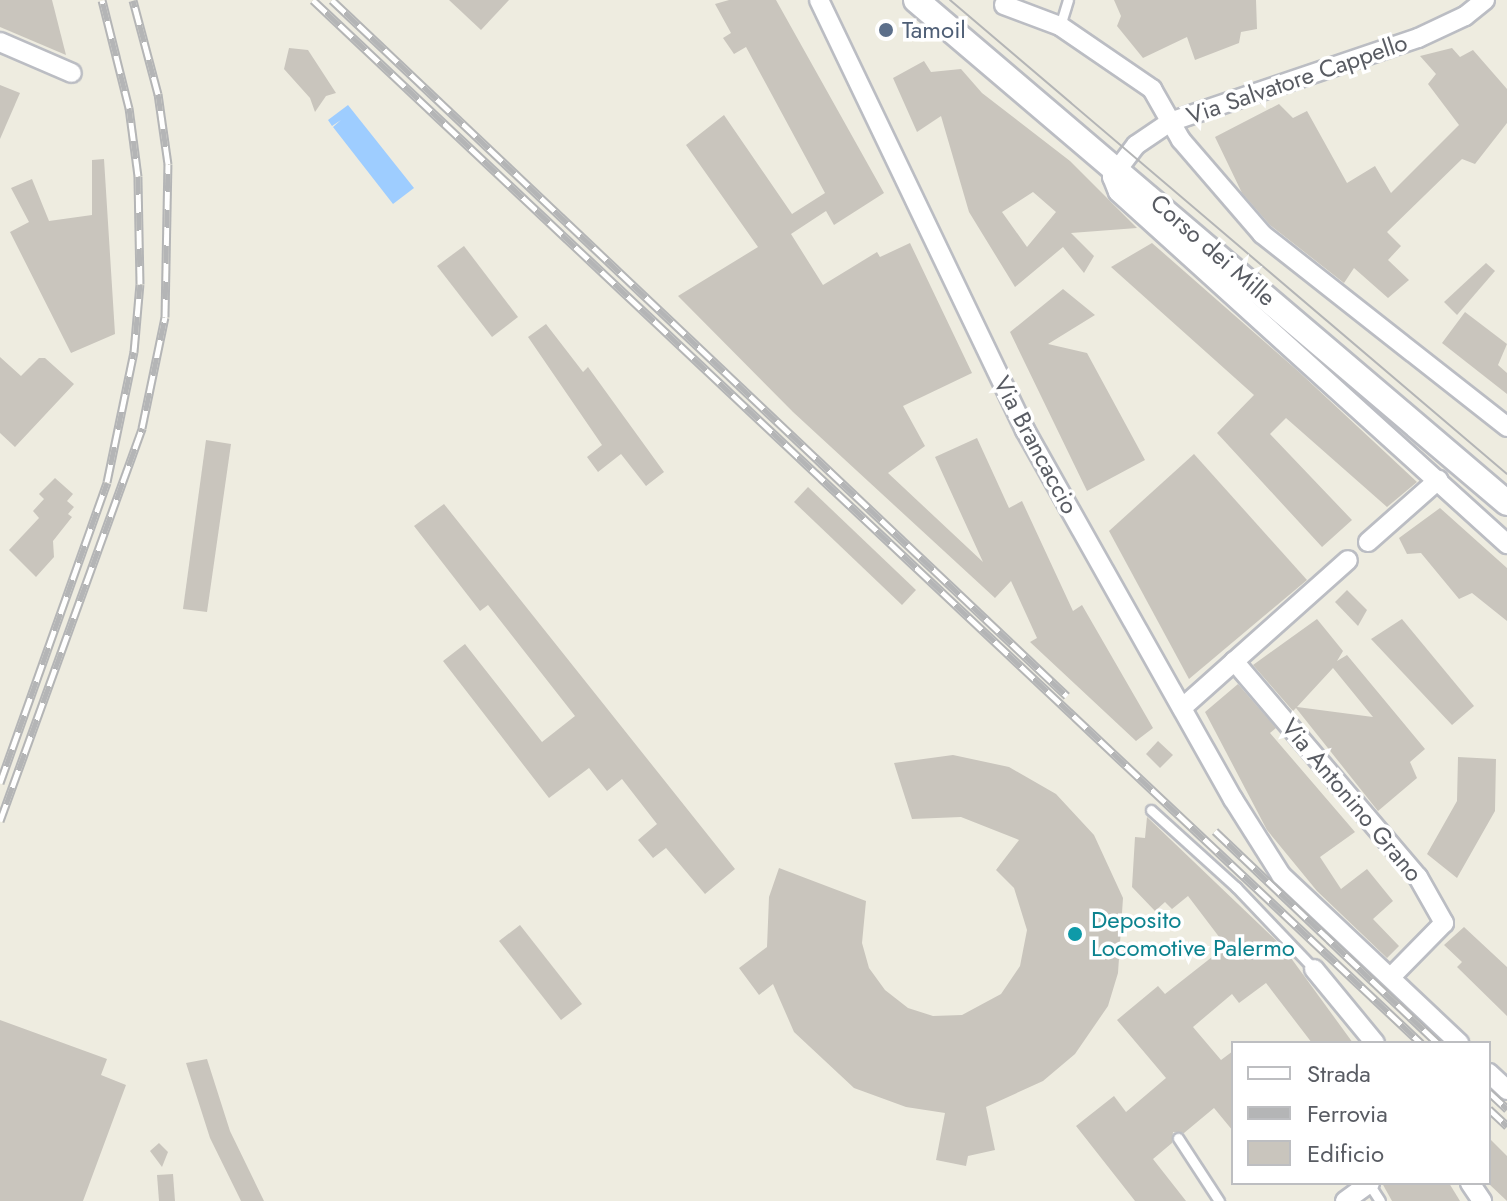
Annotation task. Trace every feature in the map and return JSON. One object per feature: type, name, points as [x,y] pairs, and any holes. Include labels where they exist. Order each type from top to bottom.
[{"type":"street","name":"Via Brancaccio","points":[[819,0],[1025,430],[1182,708],[1281,875],[1457,1041]]},
{"type":"street","name":"Corso dei Mille","points":[[916,0],[1507,503]]},
{"type":"street","name":"Via Salvatore Cappello","points":[[1116,168],[1150,133],[1170,122],[1418,38],[1465,16],[1485,0]]},
{"type":"street","points":[[1004,5],[1060,26],[1152,89],[1170,122],[1262,234],[1507,427]]},
{"type":"street","points":[[0,42],[72,73]]},
{"type":"street","points":[[1116,168],[1112,177],[1118,192],[1507,544]]},
{"type":"street","points":[[1368,542],[1438,480]]},
{"type":"street","points":[[1182,708],[1348,560]]},
{"type":"street","name":"Via Antonino Grano","points":[[1234,661],[1418,877],[1444,923],[1391,977]]},
{"type":"street","points":[[1314,969],[1373,1041]]},
{"type":"street","points":[[1491,1075],[1507,1090]]},
{"type":"street","points":[[1345,1201],[1369,1185]]},
{"type":"lane","points":[[1060,26],[1068,0]]},
{"type":"lane","points":[[1151,810],[1236,887],[1314,969]]},
{"type":"lane","points":[[1178,1138],[1219,1201]]},
{"type":"water","points":[[348,105],[414,188],[393,204],[333,127],[341,120],[332,126],[328,120]]},
{"type":"building","points":[[0,0],[52,0],[66,55],[0,27]]},
{"type":"building","points":[[449,0],[509,0],[481,30]]},
{"type":"building","points":[[729,0],[776,0],[884,193],[834,225],[826,211],[791,234],[823,285],[877,252],[880,257],[910,243],[972,373],[903,406],[925,446],[888,473],[983,562],[935,457],[977,438],[1009,508],[1022,501],[1073,611],[1082,605],[1153,728],[1136,741],[1030,642],[1037,638],[1011,581],[995,598],[793,412],[678,296],[758,247],[686,145],[724,115],[792,214],[825,193],[746,47],[734,54],[723,38],[731,33],[715,4]]},
{"type":"building","points":[[1114,0],[1256,0],[1257,29],[1241,32],[1239,43],[1195,60],[1187,37],[1143,58],[1117,26],[1121,16]]},
{"type":"building","points":[[289,48],[308,50],[336,93],[326,96],[315,112],[310,98],[284,69]]},
{"type":"building","points":[[1452,48],[1460,57],[1473,50],[1507,89],[1507,123],[1475,164],[1462,159],[1387,232],[1401,246],[1388,260],[1409,280],[1388,298],[1354,268],[1344,283],[1270,225],[1242,193],[1215,137],[1279,104],[1293,118],[1307,111],[1347,183],[1375,166],[1391,193],[1459,125],[1428,84],[1436,74],[1420,56]]},
{"type":"building","points":[[924,61],[931,72],[961,69],[982,93],[1070,161],[1137,228],[1071,233],[1094,256],[1084,273],[1063,247],[1015,287],[969,212],[941,116],[917,132],[893,78]],"holes":[[[1033,192],[1056,212],[1027,247],[1002,212]]]},
{"type":"building","points":[[0,85],[20,93],[0,139]]},
{"type":"building","points":[[104,159],[115,334],[71,353],[10,232],[29,222],[11,188],[32,179],[49,221],[92,215],[92,160]]},
{"type":"building","points":[[1152,243],[1298,371],[1417,482],[1387,507],[1286,418],[1270,434],[1352,520],[1322,547],[1217,433],[1254,395],[1111,267]]},
{"type":"building","points":[[464,246],[518,317],[492,337],[437,266]]},
{"type":"building","points":[[1486,263],[1495,271],[1457,315],[1444,302]]},
{"type":"building","points":[[1063,289],[1095,315],[1048,344],[1087,353],[1145,460],[1087,491],[1010,332]]},
{"type":"building","points":[[1465,312],[1507,344],[1498,365],[1507,373],[1507,394],[1442,343]]},
{"type":"building","points":[[546,324],[583,372],[588,367],[664,472],[646,486],[621,454],[598,472],[587,457],[602,445],[528,337]]},
{"type":"building","points":[[0,357],[21,376],[39,358],[45,358],[74,384],[15,447],[0,433]]},
{"type":"building","points":[[206,440],[231,444],[207,612],[183,609]]},
{"type":"building","points":[[1194,454],[1307,580],[1189,679],[1109,531]]},
{"type":"building","points":[[55,478],[73,494],[67,501],[74,507],[68,514],[72,517],[53,541],[54,557],[36,577],[9,550],[39,518],[33,511],[44,499],[39,494]]},
{"type":"building","points":[[808,487],[916,590],[902,605],[794,502]]},
{"type":"building","points":[[444,504],[735,869],[705,894],[666,848],[653,858],[638,840],[657,824],[622,779],[607,791],[589,768],[549,798],[443,661],[465,644],[542,742],[575,716],[488,605],[480,611],[414,526]]},
{"type":"building","points":[[1440,508],[1507,568],[1507,621],[1472,593],[1459,599],[1421,553],[1407,554],[1399,538]]},
{"type":"building","points":[[1347,590],[1367,610],[1358,626],[1335,602]]},
{"type":"building","points":[[1317,619],[1343,651],[1337,661],[1347,655],[1425,749],[1410,762],[1417,778],[1378,811],[1296,708],[1293,711],[1253,665]],"holes":[[[1333,668],[1373,717],[1297,707]]]},
{"type":"building","points":[[1402,619],[1474,706],[1452,725],[1371,639]]},
{"type":"building","points":[[1238,684],[1276,728],[1270,733],[1355,832],[1320,857],[1341,889],[1367,869],[1393,901],[1373,919],[1399,946],[1387,958],[1317,891],[1267,830],[1205,712]]},
{"type":"building","points":[[1158,741],[1173,755],[1160,768],[1146,754]]},
{"type":"building","name":"Deposito Locomotive Palermo","points":[[953,755],[1009,767],[1056,794],[1094,835],[1123,898],[1118,973],[1108,1006],[1075,1054],[1043,1081],[986,1107],[995,1150],[968,1156],[966,1166],[936,1160],[945,1113],[906,1107],[854,1088],[794,1032],[773,984],[759,995],[739,968],[767,947],[769,897],[779,868],[866,901],[862,943],[869,968],[885,990],[908,1008],[933,1016],[962,1015],[1001,994],[1020,966],[1027,930],[1014,888],[996,870],[1019,840],[961,817],[912,819],[894,763]]},
{"type":"building","points":[[1458,757],[1496,759],[1495,811],[1457,878],[1427,854],[1457,801]]},
{"type":"building","points":[[1147,817],[1283,947],[1352,1041],[1310,1041],[1266,983],[1239,1003],[1232,994],[1193,1027],[1221,1060],[1231,1052],[1231,1129],[1214,1108],[1184,1133],[1173,1132],[1172,1143],[1153,1159],[1186,1201],[1135,1201],[1076,1126],[1114,1096],[1126,1112],[1166,1078],[1117,1020],[1158,986],[1165,994],[1226,946],[1188,896],[1172,909],[1165,902],[1155,911],[1132,887],[1135,837],[1145,838]]},
{"type":"building","points":[[520,925],[582,1004],[561,1020],[499,941]]},
{"type":"building","points":[[1464,927],[1507,967],[1507,1016],[1457,967],[1462,962],[1444,945]]},
{"type":"building","points":[[0,1020],[107,1059],[101,1075],[126,1085],[83,1201],[0,1201]]},
{"type":"building","points":[[207,1059],[230,1131],[264,1201],[241,1201],[210,1138],[186,1063]]},
{"type":"building","points":[[1491,1140],[1507,1156],[1507,1201],[1490,1185]]},
{"type":"building","points":[[159,1143],[168,1152],[162,1167],[150,1151]]},
{"type":"building","points":[[173,1174],[175,1201],[159,1201],[157,1175]]},
{"type":"building","points":[[1383,1185],[1450,1185],[1460,1201],[1392,1201]]},
{"type":"tram line","points":[[950,0],[1507,474]]},
{"type":"railway","points":[[0,783],[107,482],[134,352],[140,284],[138,176],[129,108],[102,0]]},
{"type":"railway","points":[[0,821],[142,428],[165,317],[168,164],[158,94],[133,0]]},
{"type":"railway","points":[[313,0],[1419,1041]]},
{"type":"railway","points":[[332,0],[1067,696]]},
{"type":"railway","points":[[1215,831],[1436,1041]]},
{"type":"railway","points":[[1491,1094],[1507,1109]]},
{"type":"railway","points":[[1491,1111],[1507,1126]]},
{"type":"place","name":"Tamoil","points":[[886,30]]},
{"type":"place","name":"Deposito Locomotive Palermo","points":[[1075,934]]}]
